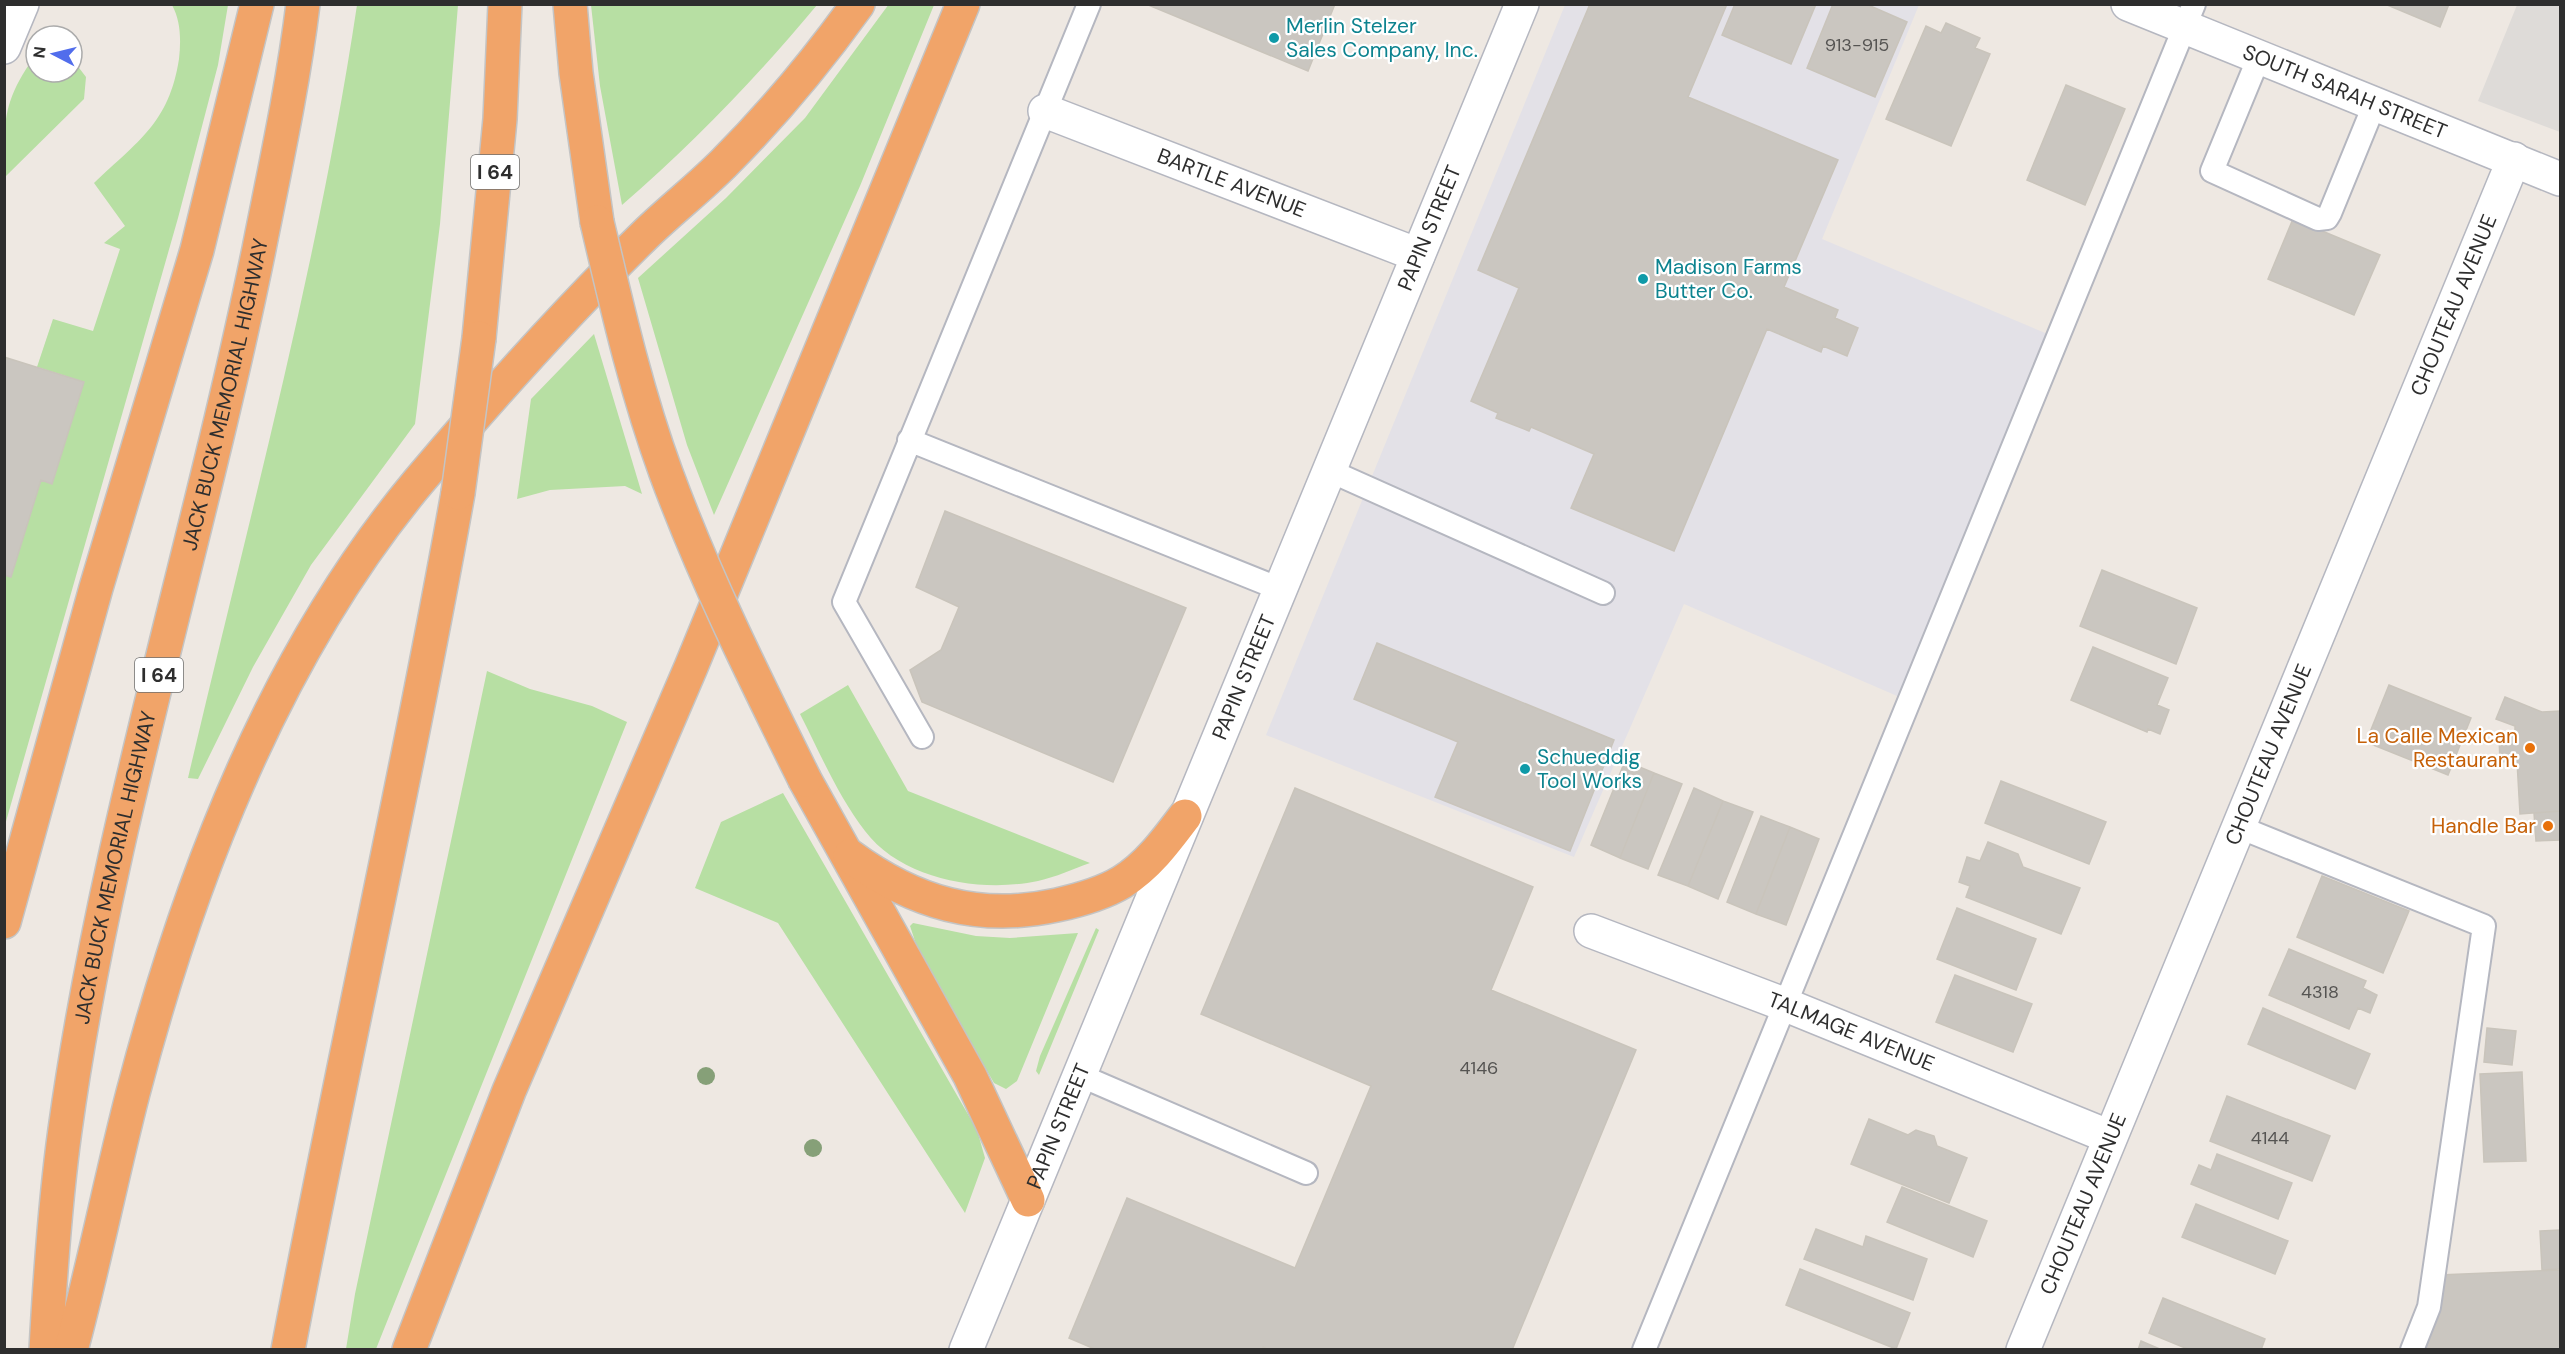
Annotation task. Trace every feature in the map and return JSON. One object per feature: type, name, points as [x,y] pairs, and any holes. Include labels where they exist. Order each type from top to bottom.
[{"type":"highway","points":[[4,922],[93,599],[196,250],[257,4]]},
{"type":"highway","name":"JACK BUCK MEMORIAL HIGHWAY","points":[[46,1350],[64,1131],[91,974],[129,803],[240,342],[272,182],[303,4]]},
{"type":"highway","name":"I 64","points":[[288,1350],[318,1189],[400,800],[458,493],[479,338],[500,119],[505,4]]},
{"type":"highway","points":[[570,4],[578,84],[597,222],[623,333],[666,472],[731,631],[805,780],[970,1076],[1028,1200]]},
{"type":"highway","points":[[71,1350],[133,1092],[184,926],[245,763],[330,607],[379,533],[418,482],[542,343],[647,233],[722,165],[773,112],[858,4]]},
{"type":"highway","points":[[410,1350],[509,1091],[691,667],[963,4]]},
{"type":"highway","points":[[844,851],[879,877],[907,892],[943,904],[985,912],[1016,911],[1076,901],[1103,892],[1124,881],[1154,855],[1185,816]]},
{"type":"street","points":[[4,46],[22,4]]},
{"type":"street","name":"PAPIN STREET","points":[[966,1350],[1522,4]]},
{"type":"street","name":"SOUTH SARAH STREET","points":[[2128,4],[2189,15],[2259,57],[2560,179]]},
{"type":"street","name":"BARTLE AVENUE","points":[[1045,111],[1418,255]]},
{"type":"street","name":"CHOUTEAU AVENUE","points":[[2023,1350],[2514,159]]},
{"type":"street","name":"TALMAGE AVENUE","points":[[1591,931],[1786,1005],[2110,1137]]},
{"type":"lane","points":[[922,737],[844,602],[1089,4]]},
{"type":"lane","points":[[1644,1350],[2189,15]]},
{"type":"lane","points":[[2259,57],[2212,171],[2318,219],[2327,218],[2330,213],[2375,103]]},
{"type":"lane","points":[[909,440],[1280,589]]},
{"type":"lane","points":[[1328,470],[1603,593]]},
{"type":"lane","points":[[2238,827],[2484,926],[2429,1307],[2412,1350]]},
{"type":"lane","points":[[1079,1075],[1306,1173]]},
{"type":"shaded area","points":[[1565,5],[1919,5],[1822,239],[2069,343],[1918,705],[1684,604],[1574,857],[1266,735]]},
{"type":"shaded area","points":[[2517,5],[2560,5],[2560,132],[2478,101]]},
{"type":"green space","points":[[591,4],[817,5],[724,109],[622,205],[600,86]]},
{"type":"green space","points":[[889,4],[934,5],[860,186],[714,515],[687,445],[638,278],[726,198],[805,118]]},
{"type":"green space","points":[[172,5],[228,5],[218,65],[178,218],[5,825],[5,575],[41,480],[52,483],[84,382],[37,367],[53,319],[93,331],[120,249],[104,243],[125,226],[94,183],[138,142],[168,99],[179,59],[180,45],[179,24]]},
{"type":"green space","points":[[357,5],[458,5],[440,224],[415,424],[311,565],[253,667],[198,779],[188,778],[302,297],[323,200]]},
{"type":"green space","points":[[24,73],[24,84],[84,84],[84,74],[86,77],[84,99],[5,177],[6,118]]},
{"type":"green space","points":[[594,334],[642,494],[625,486],[550,490],[517,499],[531,399]]},
{"type":"green space","points":[[487,671],[530,689],[592,706],[627,722],[376,1349],[346,1349],[355,1294]]},
{"type":"green space","points":[[848,685],[908,791],[1090,863],[1038,881],[992,885],[944,879],[921,872],[881,848],[855,818],[800,714]]},
{"type":"green space","points":[[783,793],[977,1130],[985,1158],[965,1213],[778,923],[695,888],[721,822]]},
{"type":"green space","points":[[913,923],[976,936],[1010,938],[1078,933],[1017,1081],[1006,1089],[994,1083],[919,953],[910,926]]},
{"type":"green space","points":[[1096,928],[1099,930],[1039,1075],[1036,1071],[1040,1056]]},
{"type":"building","name":"Merlin Stelzer Sales Company, Inc.","points":[[1146,4],[1335,4],[1308,71]]},
{"type":"building","name":"Madison Farms Butter Co.","points":[[1590,4],[1727,4],[1688,97],[1838,160],[1784,287],[1838,310],[1835,318],[1858,328],[1847,356],[1823,346],[1821,352],[1767,329],[1674,551],[1571,508],[1594,454],[1531,427],[1529,431],[1496,418],[1498,413],[1471,401],[1519,288],[1478,270]]},
{"type":"building","points":[[1735,4],[1816,4],[1791,64],[1722,35]]},
{"type":"building","points":[[1833,4],[1866,4],[1907,22],[1875,97],[1807,68]]},
{"type":"building","points":[[2385,4],[2449,4],[2440,27]]},
{"type":"building","points":[[2385,4],[2449,4],[2440,27]]},
{"type":"building","points":[[1946,23],[1980,38],[1975,48],[1990,54],[1951,146],[1886,119],[1926,26],[1941,33]]},
{"type":"building","points":[[2066,85],[2125,109],[2085,205],[2027,180]]},
{"type":"building","points":[[2293,219],[2380,255],[2354,315],[2268,279]]},
{"type":"building","points":[[4,357],[84,382],[52,484],[41,480],[11,577],[4,575]]},
{"type":"building","points":[[945,511],[1186,608],[1113,782],[922,702],[910,670],[941,650],[959,607],[916,587]]},
{"type":"building","points":[[2102,570],[2197,608],[2176,664],[2080,626]]},
{"type":"building","name":"Schueddig Tool Works","points":[[1377,643],[1614,740],[1570,851],[1435,797],[1458,742],[1354,699]]},
{"type":"building","points":[[2093,647],[2168,678],[2157,705],[2169,710],[2160,734],[2148,729],[2147,732],[2071,700]]},
{"type":"building","points":[[2389,685],[2471,718],[2448,775],[2366,742]]},
{"type":"building","name":"La Calle Mexican Restaurant","points":[[2505,697],[2542,712],[2560,711],[2560,811],[2520,814],[2517,761],[2500,762],[2499,735],[2515,734],[2515,726],[2496,719]]},
{"type":"building","points":[[1625,761],[1654,773],[1620,858],[1591,845]]},
{"type":"building","points":[[1654,773],[1682,784],[1648,869],[1620,858]]},
{"type":"building","points":[[2001,781],[2106,822],[2089,864],[1985,823]]},
{"type":"building","points":[[1295,788],[1533,887],[1491,990],[1636,1050],[1512,1350],[1269,1350],[1263,1347],[1262,1350],[1097,1350],[1069,1338],[1127,1198],[1295,1268],[1371,1086],[1201,1014]]},
{"type":"building","points":[[1694,788],[1723,801],[1688,886],[1658,875]]},
{"type":"building","points":[[1723,801],[1753,812],[1718,899],[1688,886]]},
{"type":"building","name":"Handle Bar","points":[[2560,811],[2560,840],[2536,841],[2534,813]]},
{"type":"building","points":[[1761,816],[1790,827],[1756,914],[1727,902]]},
{"type":"building","points":[[1790,827],[1819,839],[1786,925],[1756,914]]},
{"type":"building","points":[[1988,842],[2018,854],[2023,867],[2080,888],[2061,934],[1966,897],[1970,886],[1959,882],[1967,857],[1980,861]]},
{"type":"building","points":[[2322,876],[2409,911],[2383,973],[2297,937]]},
{"type":"building","points":[[1957,908],[2036,939],[2016,990],[1937,959]]},
{"type":"building","points":[[2289,949],[2366,981],[2363,988],[2377,995],[2370,1013],[2358,1008],[2349,1029],[2269,995]]},
{"type":"building","points":[[1955,975],[2032,1004],[2013,1052],[1936,1022]]},
{"type":"building","points":[[2263,1008],[2370,1054],[2355,1089],[2248,1044]]},
{"type":"building","points":[[2487,1028],[2516,1031],[2512,1065],[2484,1062]]},
{"type":"building","points":[[2522,1072],[2526,1161],[2484,1162],[2480,1074]]},
{"type":"building","points":[[2227,1096],[2330,1136],[2312,1181],[2210,1141]]},
{"type":"building","points":[[1869,1119],[1908,1135],[1916,1130],[1934,1136],[1937,1146],[1967,1158],[1949,1203],[1851,1164]]},
{"type":"building","points":[[2217,1154],[2292,1183],[2278,1219],[2191,1184],[2199,1165],[2211,1170]]},
{"type":"building","points":[[1902,1187],[1987,1221],[1973,1257],[1887,1222]]},
{"type":"building","points":[[2196,1204],[2288,1241],[2275,1274],[2182,1237]]},
{"type":"building","points":[[1816,1229],[1863,1247],[1866,1236],[1927,1259],[1913,1300],[1804,1259]]},
{"type":"building","points":[[2560,1230],[2560,1269],[2542,1270],[2540,1231]]},
{"type":"building","points":[[1800,1269],[1910,1313],[1896,1349],[1786,1305]]},
{"type":"building","points":[[2560,1270],[2560,1350],[2423,1350],[2439,1275]]},
{"type":"building","points":[[2163,1298],[2265,1339],[2261,1350],[2190,1350],[2149,1333]]},
{"type":"building","points":[[2141,1341],[2162,1350],[2138,1350]]},
{"type":"place","name":"Merlin Stelzer Sales Company, Inc.","points":[[1274,38]]},
{"type":"place","name":"Madison Farms Butter Co.","points":[[1643,279]]},
{"type":"place","name":"La Calle Mexican Restaurant","points":[[2530,748]]},
{"type":"place","name":"Schueddig Tool Works","points":[[1525,769]]},
{"type":"place","name":"Handle Bar","points":[[2548,826]]}]
